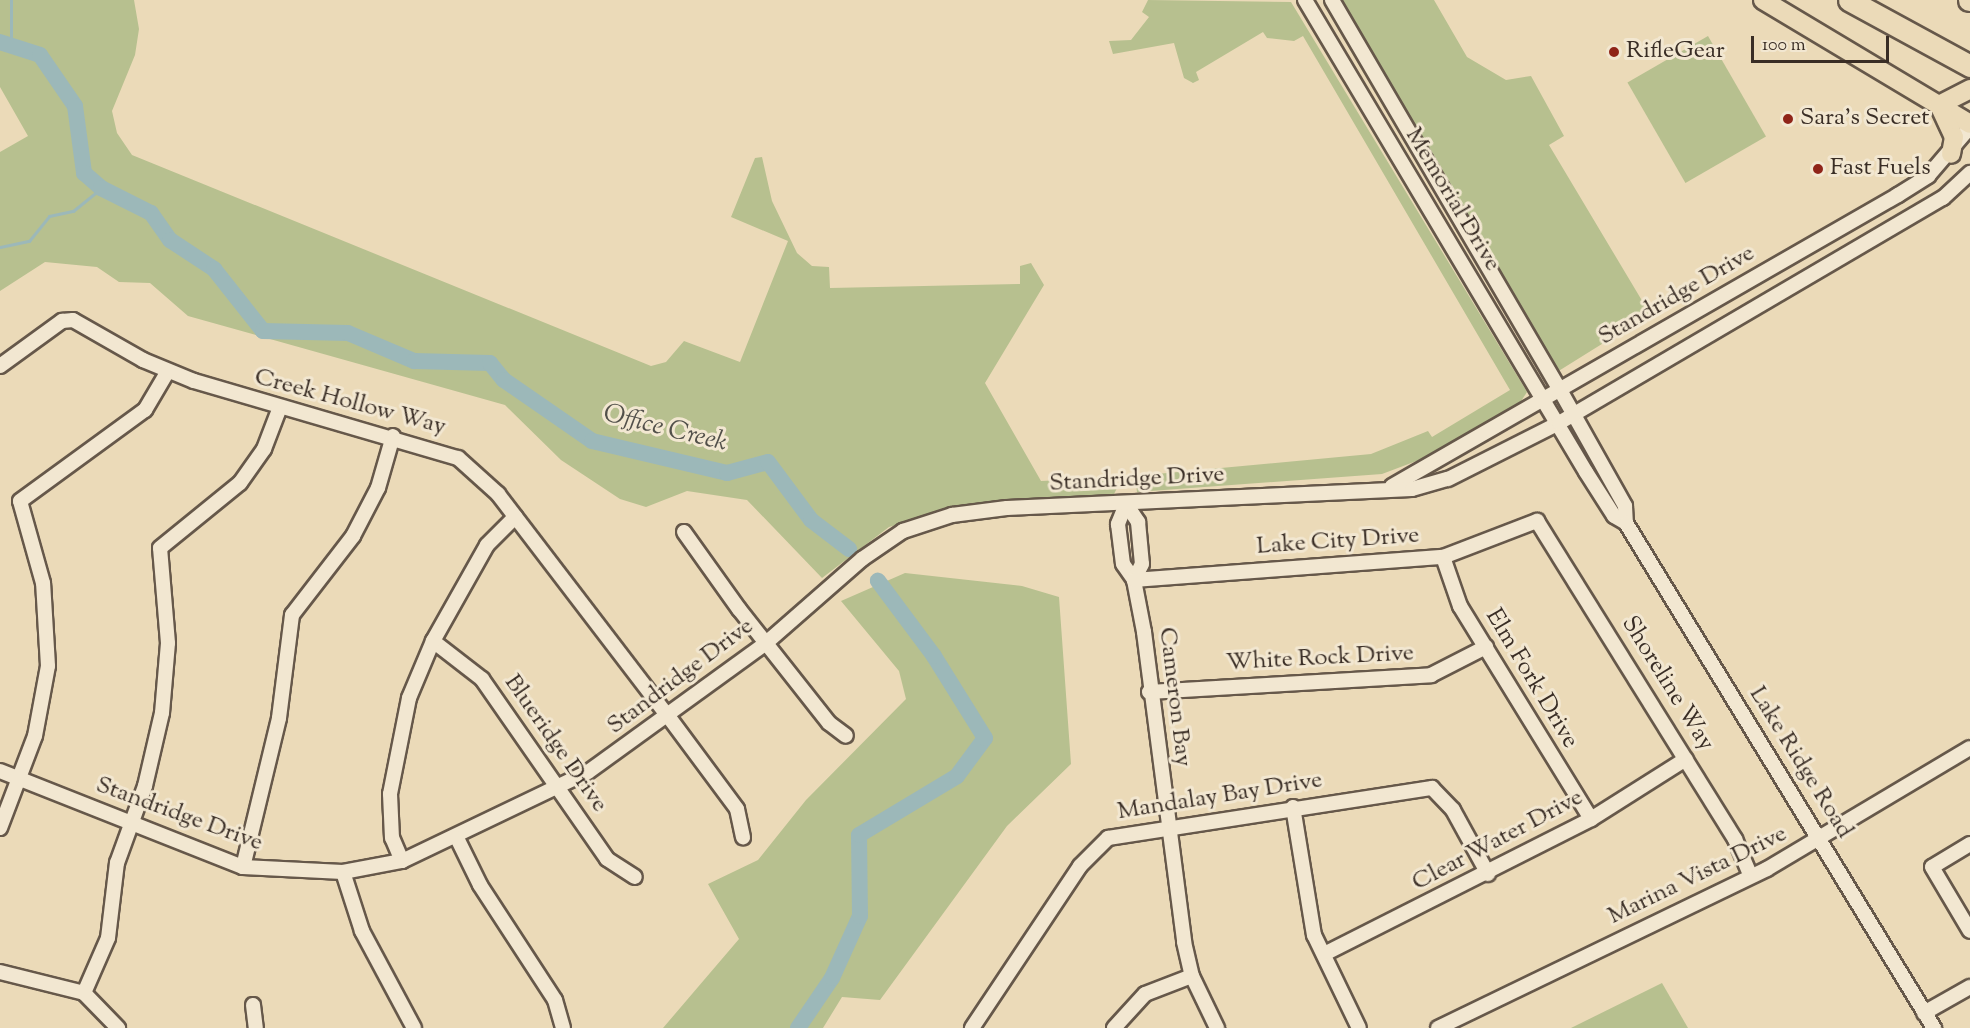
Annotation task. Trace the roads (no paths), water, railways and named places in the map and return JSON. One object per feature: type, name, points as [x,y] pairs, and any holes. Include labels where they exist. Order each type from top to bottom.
[{"type":"highway","points":[[1849,0],[1966,59]]},
{"type":"highway","points":[[1877,0],[1966,59]]},
{"type":"main road","points":[[1763,0],[1939,105],[1970,126]]},
{"type":"main road","points":[[1939,105],[1970,89]]},
{"type":"main road","points":[[1939,105],[1954,137],[1951,154]]},
{"type":"street","name":"Memorial Drive","points":[[1305,0],[1559,423]]},
{"type":"street","name":"Memorial Drive","points":[[1332,0],[1573,415]]},
{"type":"street","name":"Standridge Drive","points":[[1392,486],[1908,189],[1951,154],[1970,126]]},
{"type":"street","name":"Standridge Drive","points":[[0,771],[128,824],[243,867],[343,872],[402,861],[457,838],[559,789],[668,716],[766,643],[862,559],[919,525],[1007,508],[1126,504],[1392,486],[1412,489],[1448,479],[1492,462],[1573,415],[1943,198],[1970,173]]},
{"type":"street","points":[[1826,237],[1839,259]]},
{"type":"street","name":"Creek Hollow Way","points":[[0,366],[67,320],[168,371],[280,407],[393,436],[458,458],[484,478],[668,716],[737,809],[743,837]]},
{"type":"street","points":[[0,828],[21,778],[44,696],[48,621],[38,558],[20,501],[145,410],[168,371]]},
{"type":"street","points":[[84,993],[108,938],[128,824],[155,748],[166,680],[160,548],[240,483],[264,449],[280,407]]},
{"type":"street","name":"Lake Ridge Road","points":[[1573,415],[1625,506],[1626,523]]},
{"type":"street","name":"Lake Ridge Road","points":[[1559,423],[1614,516],[1626,523],[1821,839],[1934,1028]]},
{"type":"street","points":[[243,867],[279,718],[292,615],[353,536],[378,488],[393,436]]},
{"type":"street","name":"Cameron Bay","points":[[1126,504],[1138,522],[1142,564],[1134,580]]},
{"type":"street","name":"Cameron Bay","points":[[1126,504],[1118,524],[1122,564],[1134,580],[1168,825],[1192,975],[1217,1028]]},
{"type":"street","points":[[402,861],[392,838],[390,794],[406,709],[433,641],[487,545],[515,517]]},
{"type":"street","name":"Lake City Drive","points":[[1134,580],[1443,557],[1538,521]]},
{"type":"street","name":"Shoreline Way","points":[[1538,521],[1735,839],[1750,875]]},
{"type":"street","points":[[684,532],[692,550],[829,723],[846,736]]},
{"type":"street","name":"Elm Fork Drive","points":[[1443,557],[1460,606],[1591,819]]},
{"type":"street","name":"Blueridge Drive","points":[[433,641],[482,680],[607,859],[634,877]]},
{"type":"street","name":"White Rock Drive","points":[[1149,692],[1431,675],[1486,647]]},
{"type":"street","name":"Marina Vista Drive","points":[[1438,1028],[1821,839],[1970,748]]},
{"type":"street","name":"Clear Water Drive","points":[[1324,954],[1488,874],[1591,819],[1686,759]]},
{"type":"street","name":"Mandalay Bay Drive","points":[[972,1028],[1093,849],[1108,838],[1168,825],[1432,788],[1452,810],[1488,874]]},
{"type":"street","points":[[1293,807],[1309,918],[1359,1028]]},
{"type":"street","points":[[457,838],[480,885],[555,1000],[563,1028]]},
{"type":"street","points":[[1970,844],[1932,867],[1970,931]]},
{"type":"street","points":[[343,872],[362,931],[414,1028]]},
{"type":"street","points":[[0,972],[84,993],[118,1028]]},
{"type":"street","points":[[1114,1028],[1144,994],[1192,975]]},
{"type":"street","points":[[1924,1013],[1970,987]]},
{"type":"street","points":[[253,1005],[256,1028]]},
{"type":"waterway","points":[[11,0],[11,42]]},
{"type":"waterway","name":"Office Creek","points":[[0,42],[40,55],[75,106],[84,173],[101,188],[151,213],[170,240],[214,269],[263,331],[348,333],[414,361],[490,363],[504,380],[592,441],[727,473],[768,462],[811,520],[849,549]]},
{"type":"waterway","points":[[0,247],[29,241],[49,216],[73,211],[101,188]]},
{"type":"waterway","name":"Office Creek","points":[[798,1028],[832,978],[860,916],[859,835],[957,776],[985,738],[934,656],[878,581]]},
{"type":"place","name":"RifleGear","points":[[1614,52]]},
{"type":"place","name":"Sara's Secret","points":[[1788,119]]},
{"type":"place","name":"Fast Fuels","points":[[1818,169]]}]
